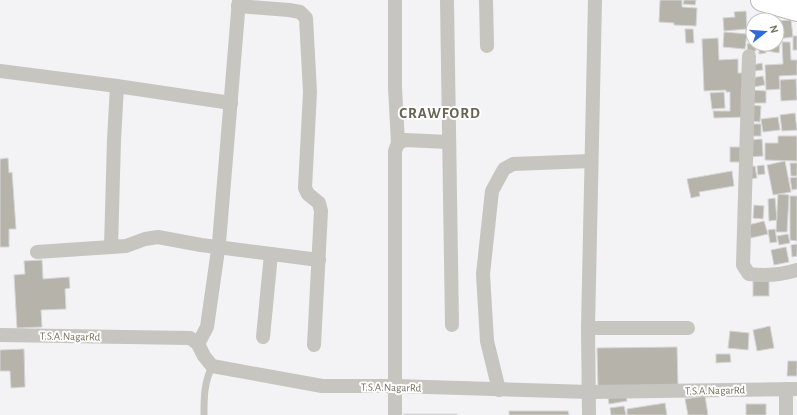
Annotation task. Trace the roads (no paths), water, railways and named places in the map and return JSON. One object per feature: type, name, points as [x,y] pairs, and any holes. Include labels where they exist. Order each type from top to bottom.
[{"type":"main road","points":[[762,0],[797,10]]},
{"type":"street","points":[[395,0],[398,143],[395,150],[395,415]]},
{"type":"street","points":[[447,0],[452,325]]},
{"type":"street","points":[[486,0],[487,46]]},
{"type":"street","points":[[589,415],[588,328],[595,0]]},
{"type":"street","points":[[212,366],[204,356],[197,339],[207,327],[218,248],[239,3],[300,12],[306,18],[310,92],[305,188],[308,194],[319,203],[321,211],[314,346]]},
{"type":"street","points":[[749,56],[744,265],[749,274],[762,275],[797,270]]},
{"type":"street","points":[[0,71],[231,103]]},
{"type":"street","points":[[111,247],[113,147],[117,86]]},
{"type":"street","points":[[398,143],[405,140],[449,142]]},
{"type":"street","points":[[499,390],[487,341],[483,274],[492,191],[504,169],[513,164],[591,161]]},
{"type":"street","points":[[37,252],[126,246],[145,238],[158,237],[218,248],[319,260]]},
{"type":"street","points":[[263,337],[271,254]]},
{"type":"street","points":[[588,328],[688,328]]},
{"type":"street","name":"T.S.A.NagarRd","points":[[0,335],[197,339]]},
{"type":"street","name":"T.S.A.NagarRd","points":[[212,366],[322,386],[395,386],[589,392],[791,389]]},
{"type":"street","points":[[786,415],[791,389]]},
{"type":"lane","points":[[204,415],[204,390],[206,379],[212,366]]},
{"type":"district","name":"CRAWFORD","points":[[440,113]]}]
